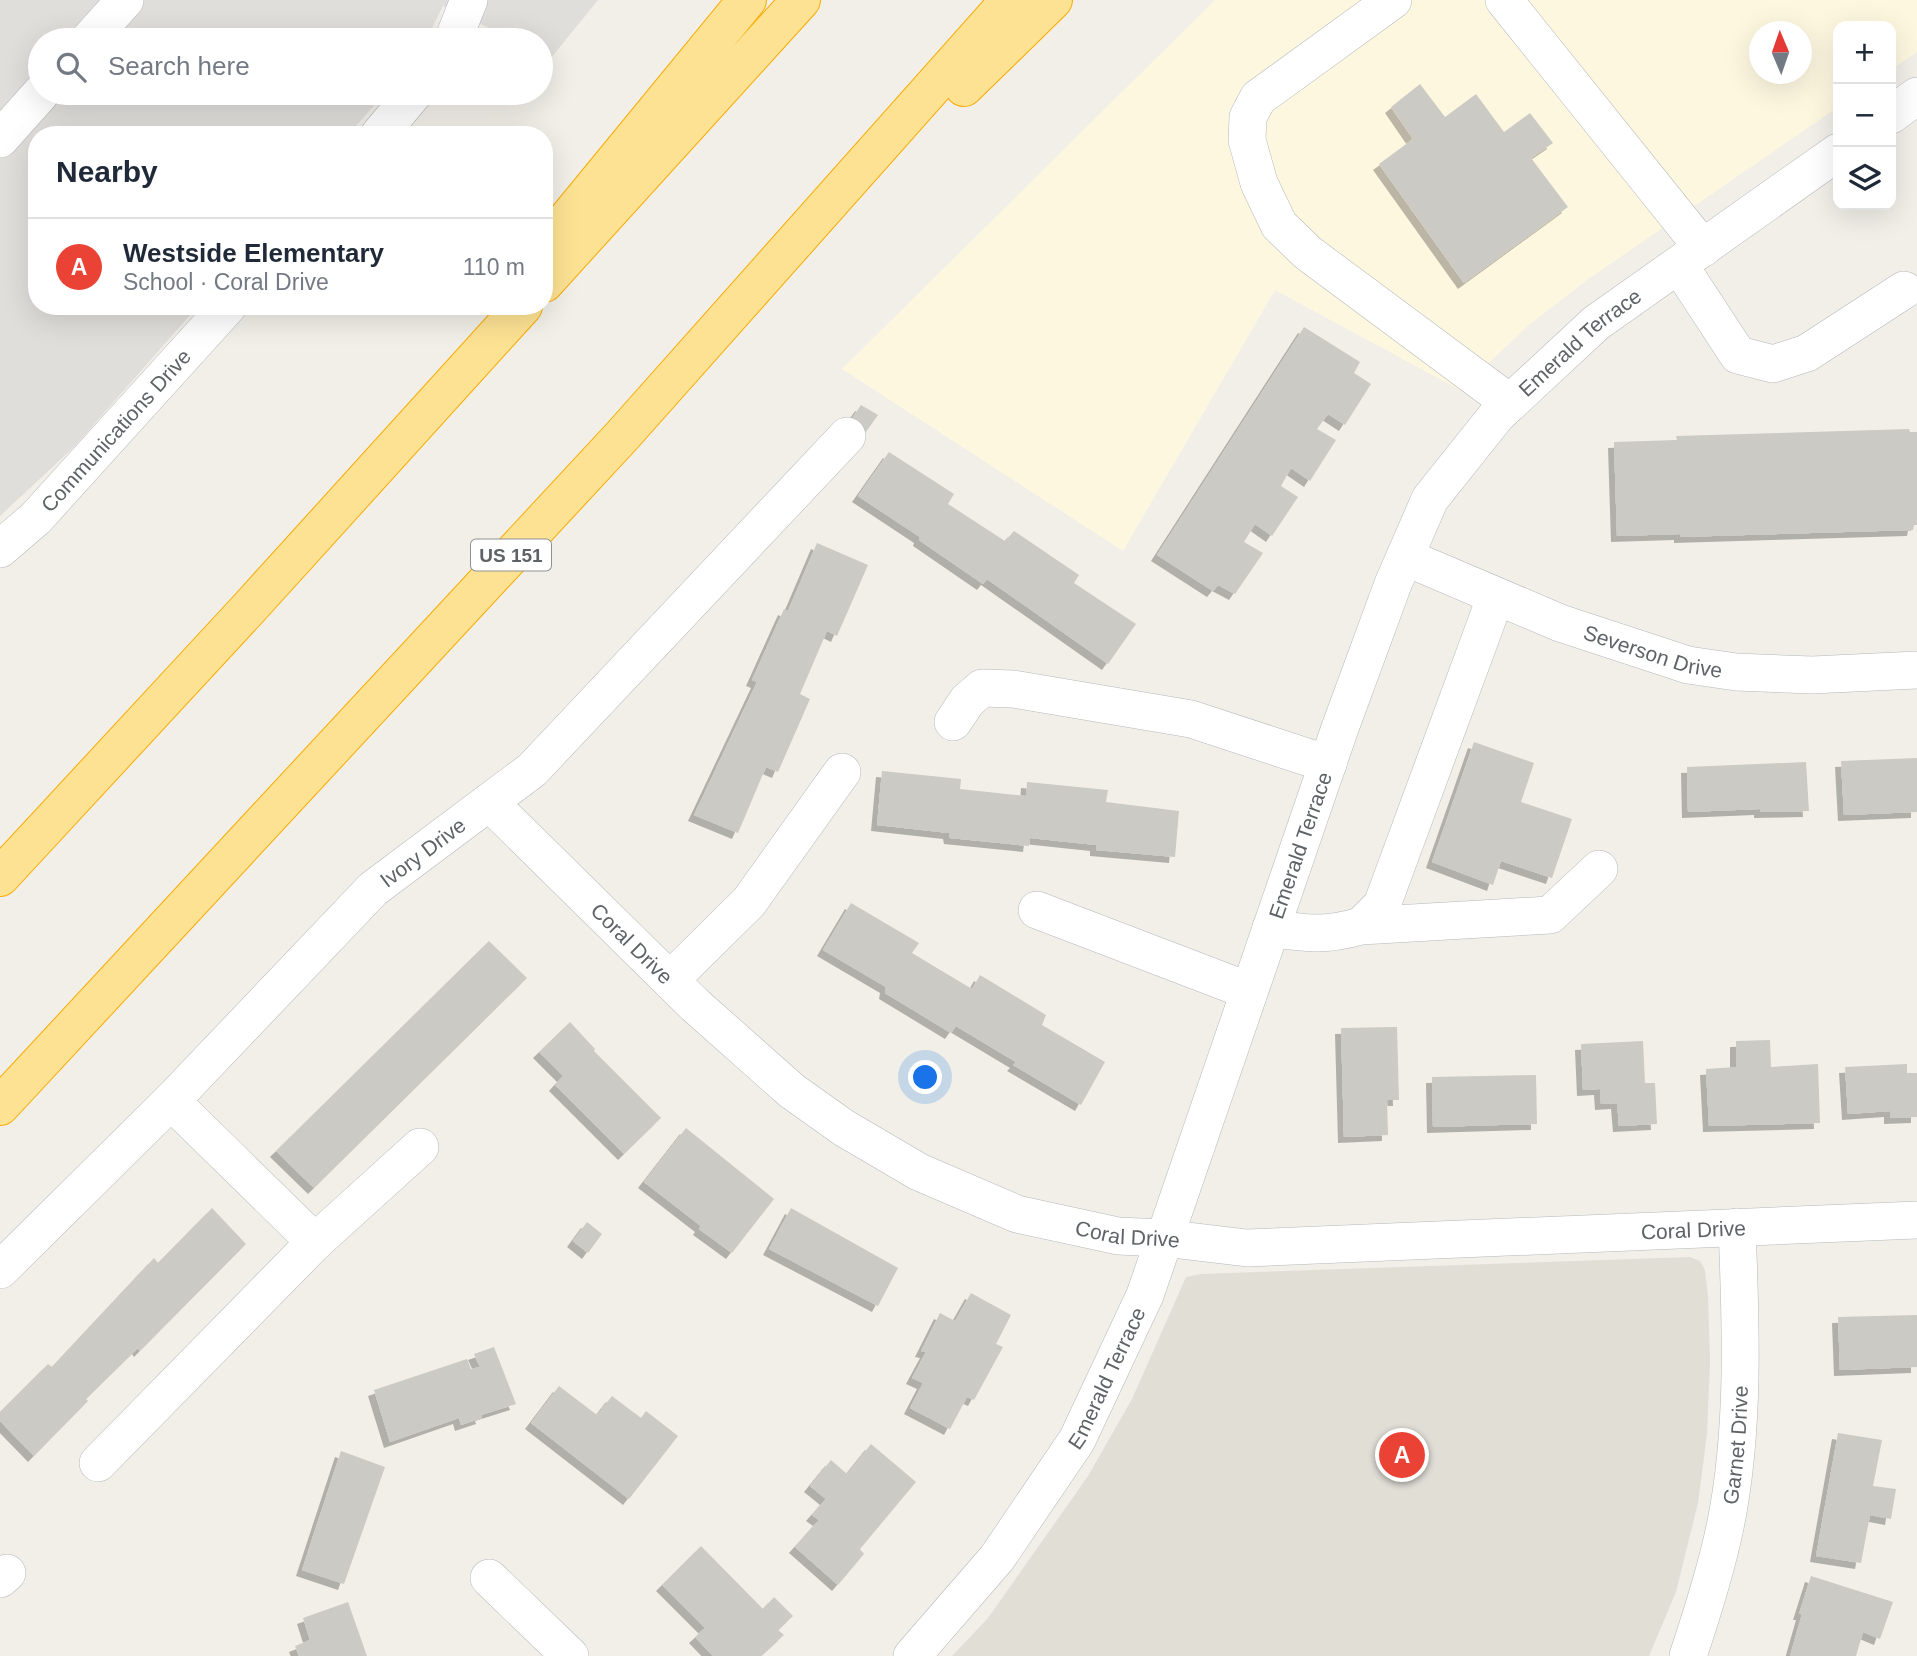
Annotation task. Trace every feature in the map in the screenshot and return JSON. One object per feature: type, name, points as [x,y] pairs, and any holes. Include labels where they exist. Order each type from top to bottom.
[{"type":"highway","points":[[553,237],[747,0]]},
{"type":"highway","points":[[553,273],[800,0]]},
{"type":"highway","name":"US 151","points":[[0,1106],[612,446],[1010,0]]},
{"type":"highway","points":[[719,326],[1053,0]]},
{"type":"highway","points":[[250,607],[489,315]]},
{"type":"highway","points":[[0,877],[515,315]]},
{"type":"street","points":[[100,28],[125,0]]},
{"type":"street","points":[[458,28],[469,0]]},
{"type":"street","points":[[1393,0],[1258,98],[1248,117],[1247,140],[1259,183],[1279,225],[1308,253],[1510,403]]},
{"type":"street","points":[[1504,0],[1691,256],[1738,355],[1773,364],[1807,353],[1904,290]]},
{"type":"street","points":[[1896,111],[1917,96]]},
{"type":"street","points":[[0,139],[30,105]]},
{"type":"street","points":[[386,126],[404,105]]},
{"type":"street","name":"Emerald Terrace","points":[[912,1656],[997,1558],[1077,1440],[1145,1295],[1328,764],[1405,557],[1430,499],[1497,415],[1596,323],[1833,156]]},
{"type":"street","name":"Communications Drive","points":[[0,549],[45,509],[220,315]]},
{"type":"street","name":"Ivory Drive","points":[[0,1270],[171,1101],[373,889],[531,770],[847,436]]},
{"type":"street","name":"Severson Drive","points":[[1405,557],[1560,623],[1688,665],[1736,672],[1812,675],[1917,670]]},
{"type":"street","points":[[1361,926],[1382,905],[1496,596]]},
{"type":"street","points":[[953,722],[967,701],[982,688],[1013,689],[1191,719],[1328,764]]},
{"type":"street","points":[[670,980],[749,902],[842,772]]},
{"type":"street","name":"Coral Drive","points":[[489,802],[670,980],[792,1091],[844,1128],[919,1172],[1017,1214],[1118,1236],[1163,1238],[1247,1248],[1917,1220]]},
{"type":"street","points":[[1271,928],[1335,934],[1361,926],[1550,915],[1599,869]]},
{"type":"street","points":[[1037,910],[1249,991]]},
{"type":"street","points":[[171,1101],[315,1242]]},
{"type":"street","points":[[98,1463],[315,1242],[420,1147]]},
{"type":"street","name":"Garnet Drive","points":[[1688,1656],[1726,1526],[1736,1443],[1741,1339],[1737,1227]]},
{"type":"street","points":[[489,1578],[569,1656]]},
{"type":"shaded area","points":[[0,0],[598,0],[553,56],[553,28],[489,28],[443,6],[432,28],[28,28],[28,105],[374,105],[356,126],[28,126],[28,315],[190,315],[75,446],[0,516]]},
{"type":"shaded area","points":[[1215,0],[1917,0],[1917,52],[1896,67],[1896,21],[1833,21],[1833,110],[1587,280],[1529,325],[1460,390],[1275,290],[1123,551],[842,369]]},
{"type":"shaded area","points":[[1690,1257],[1700,1261],[1705,1270],[1708,1296],[1710,1361],[1707,1434],[1698,1503],[1676,1592],[1649,1656],[952,1656],[988,1618],[1088,1476],[1132,1399],[1186,1277],[1201,1274]]},
{"type":"building","points":[[1420,84],[1445,117],[1476,94],[1504,132],[1530,113],[1553,143],[1531,158],[1568,207],[1464,283],[1379,164],[1413,139],[1391,107]]},
{"type":"building","points":[[1304,327],[1360,362],[1354,373],[1371,384],[1345,425],[1328,414],[1317,429],[1336,440],[1310,481],[1291,468],[1281,486],[1298,497],[1272,536],[1255,524],[1244,542],[1263,553],[1235,594],[1218,585],[1213,591],[1157,555]]},
{"type":"building","points":[[861,405],[878,415],[863,436],[848,424]]},
{"type":"building","points":[[1909,429],[1910,432],[1917,432],[1917,525],[1914,525],[1913,530],[1680,537],[1680,534],[1617,536],[1614,442],[1677,440],[1676,436]]},
{"type":"building","points":[[889,452],[954,494],[948,504],[1005,541],[1014,531],[1079,575],[1074,583],[1136,624],[1108,664],[987,579],[983,584],[919,540],[920,537],[858,496]]},
{"type":"building","points":[[817,543],[868,565],[837,636],[827,631],[800,694],[810,699],[778,772],[766,767],[738,833],[694,815],[757,682],[752,680],[784,609],[788,611]]},
{"type":"building","points":[[1474,742],[1534,763],[1521,802],[1572,819],[1552,878],[1501,861],[1493,885],[1432,862]]},
{"type":"building","points":[[1917,758],[1917,812],[1844,815],[1841,761]]},
{"type":"building","points":[[1806,762],[1809,811],[1760,812],[1760,809],[1688,812],[1687,767]]},
{"type":"building","points":[[882,771],[961,779],[960,789],[1026,796],[1027,782],[1108,790],[1106,802],[1179,811],[1175,857],[1096,850],[1096,845],[1030,838],[1029,846],[950,838],[949,833],[877,825]]},
{"type":"building","points":[[851,903],[919,943],[912,953],[972,989],[980,975],[1046,1015],[1042,1025],[1105,1062],[1081,1105],[1013,1065],[1016,1062],[956,1026],[951,1033],[885,993],[886,987],[823,950]]},
{"type":"building","points":[[489,941],[527,978],[314,1188],[276,1151]]},
{"type":"building","points":[[570,1022],[594,1051],[661,1118],[624,1154],[555,1085],[563,1076],[539,1052]]},
{"type":"building","points":[[1397,1027],[1399,1100],[1387,1100],[1388,1135],[1344,1137],[1341,1028]]},
{"type":"building","points":[[1770,1040],[1771,1067],[1818,1064],[1820,1123],[1709,1126],[1706,1069],[1736,1067],[1736,1041]]},
{"type":"building","points":[[1643,1041],[1645,1083],[1655,1083],[1657,1124],[1619,1126],[1617,1103],[1601,1104],[1600,1089],[1583,1090],[1581,1044]]},
{"type":"building","points":[[1907,1064],[1907,1073],[1917,1073],[1917,1117],[1890,1118],[1890,1111],[1848,1114],[1845,1067]]},
{"type":"building","points":[[1536,1075],[1537,1124],[1433,1127],[1432,1077]]},
{"type":"building","points":[[686,1128],[774,1199],[732,1253],[644,1182]]},
{"type":"building","points":[[212,1208],[246,1244],[140,1351],[138,1348],[86,1399],[88,1401],[34,1456],[0,1421],[0,1412],[48,1364],[52,1367],[154,1258],[158,1263]]},
{"type":"building","points":[[791,1208],[898,1268],[878,1306],[769,1249]]},
{"type":"building","points":[[587,1222],[602,1234],[588,1253],[573,1241]]},
{"type":"building","points":[[971,1293],[1011,1315],[996,1344],[1003,1347],[974,1400],[967,1397],[950,1429],[910,1408],[923,1383],[912,1378],[926,1352],[921,1351],[940,1313],[955,1321]]},
{"type":"building","points":[[1917,1315],[1917,1367],[1840,1370],[1838,1317]]},
{"type":"building","points":[[494,1347],[516,1404],[481,1415],[482,1418],[461,1425],[459,1418],[390,1442],[374,1390],[467,1359],[471,1369],[480,1367],[474,1354]]},
{"type":"building","points":[[559,1386],[597,1415],[612,1396],[641,1418],[646,1411],[678,1436],[629,1499],[531,1423]]},
{"type":"building","points":[[1838,1433],[1882,1440],[1873,1486],[1896,1489],[1891,1519],[1870,1515],[1861,1563],[1816,1556]]},
{"type":"building","points":[[871,1444],[916,1482],[860,1549],[864,1554],[838,1585],[795,1547],[819,1520],[812,1515],[826,1499],[810,1486],[831,1460],[847,1474]]},
{"type":"building","points":[[341,1451],[385,1467],[344,1584],[302,1570]]},
{"type":"building","points":[[701,1546],[763,1609],[774,1597],[793,1616],[778,1630],[784,1635],[761,1656],[713,1656],[695,1637],[705,1628],[662,1585]]},
{"type":"building","points":[[1811,1576],[1893,1602],[1880,1639],[1863,1632],[1856,1656],[1790,1656]]},
{"type":"building","points":[[348,1602],[367,1656],[299,1656],[295,1646],[310,1640],[303,1618]]},
{"type":"place","name":"Westside Elementary","points":[[1402,1455]]}]
